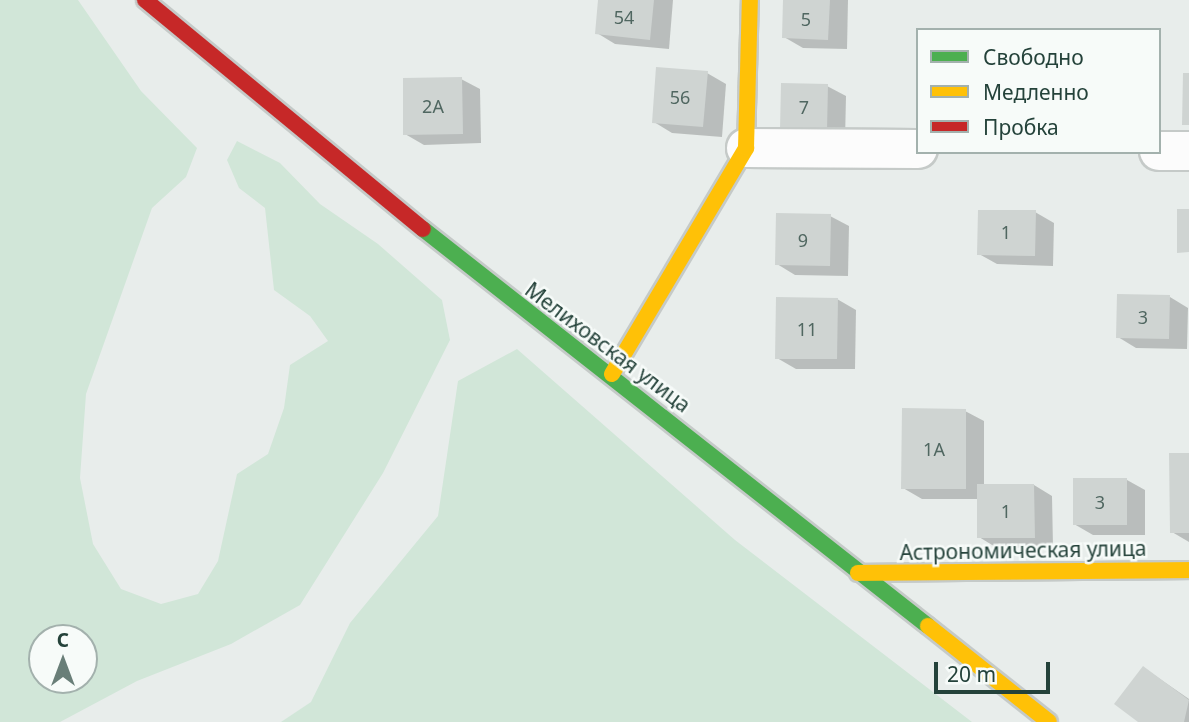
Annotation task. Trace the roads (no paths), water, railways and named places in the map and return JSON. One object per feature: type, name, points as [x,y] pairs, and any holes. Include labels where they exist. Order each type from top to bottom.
[{"type":"main road","name":"Мелиховская улица","points":[[145,0],[483,278],[612,374],[858,573],[1049,722]]},
{"type":"main road","points":[[612,374],[746,148],[750,0]]},
{"type":"main road","name":"Астрономическая улица","points":[[858,573],[1189,570]]},
{"type":"street","points":[[746,148],[916,149]]},
{"type":"street","points":[[1161,151],[1189,151]]}]
